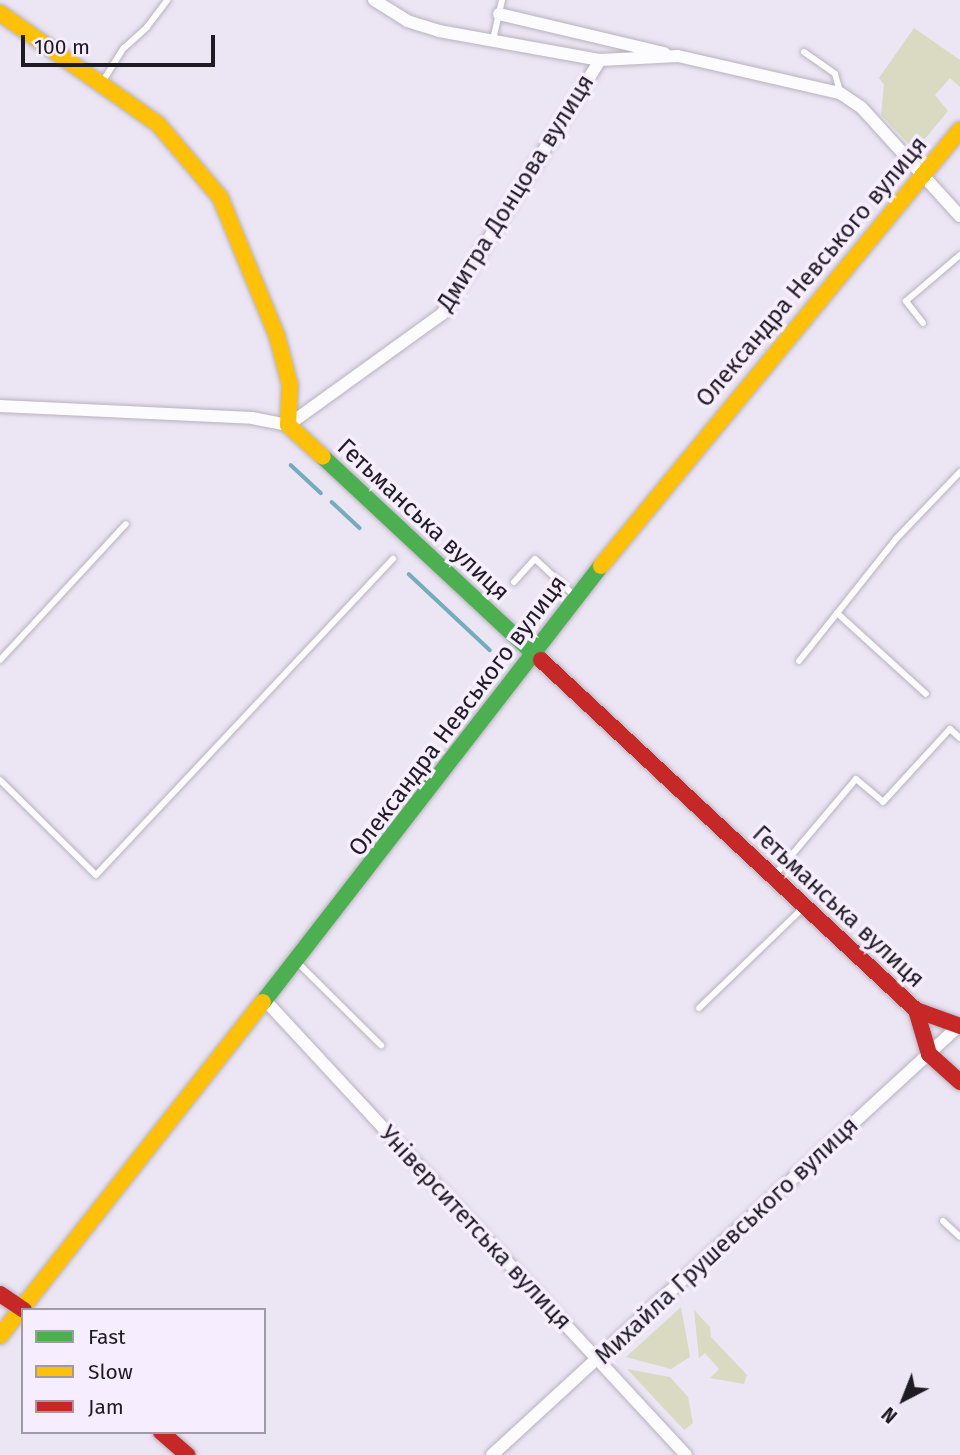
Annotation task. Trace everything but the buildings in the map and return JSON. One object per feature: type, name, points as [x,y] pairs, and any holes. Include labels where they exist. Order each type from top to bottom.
[{"type":"main road","points":[[0,13],[158,124],[220,197],[277,336],[290,386],[288,425]]},
{"type":"main road","name":"Олександра Невського вулиця","points":[[24,1308],[536,656],[577,597],[746,385],[960,130]]},
{"type":"main road","name":"Гетьманська вулиця","points":[[288,425],[916,1010],[960,1025]]},
{"type":"main road","name":"Гетьманська вулиця","points":[[916,1010],[929,1054]]},
{"type":"main road","points":[[929,1054],[960,1082]]},
{"type":"main road","points":[[0,1294],[21,1308]]},
{"type":"main road","name":"Олександра Невського вулиця","points":[[0,1336],[21,1311]]},
{"type":"main road","points":[[164,1434],[187,1455]]},
{"type":"street","points":[[373,0],[429,28],[600,60],[678,56]]},
{"type":"street","points":[[499,14],[840,93],[861,107],[960,216]]},
{"type":"street","name":"Дмитра Донцова вулиця","points":[[288,425],[442,314],[600,60]]},
{"type":"street","points":[[0,406],[252,418],[288,425]]},
{"type":"street","name":"Університетська вулиця","points":[[264,999],[686,1455]]},
{"type":"street","name":"Михайла Грушевського вулиця","points":[[492,1455],[960,1025]]},
{"type":"lane","points":[[102,83],[124,48],[148,27],[167,0]]},
{"type":"lane","points":[[493,40],[502,0]]},
{"type":"lane","points":[[804,52],[835,74],[840,93]]},
{"type":"lane","points":[[923,323],[906,301],[960,255]]},
{"type":"lane","points":[[799,661],[896,539],[960,472]]},
{"type":"lane","points":[[0,660],[126,524]]},
{"type":"lane","points":[[0,780],[96,875],[393,559]]},
{"type":"lane","points":[[514,582],[535,559],[577,597]]},
{"type":"lane","points":[[837,613],[926,694]]},
{"type":"lane","points":[[773,878],[856,779],[883,802],[950,729],[960,738]]},
{"type":"lane","points":[[699,1008],[804,906]]},
{"type":"lane","points":[[297,961],[382,1045]]},
{"type":"lane","points":[[943,1221],[960,1237]]},
{"type":"green space","points":[[914,28],[960,60],[960,87],[950,78],[935,95],[948,111],[919,146],[909,144],[881,115],[884,85],[879,78]]},
{"type":"green space","points":[[681,1307],[690,1357],[671,1369],[626,1357]]},
{"type":"green space","points":[[694,1310],[710,1327],[711,1337],[747,1375],[744,1384],[710,1378],[719,1369],[705,1353],[699,1358]]},
{"type":"green space","points":[[627,1369],[670,1377],[688,1397],[693,1423],[684,1430]]},
{"type":"waterway","points":[[291,465],[321,493]]},
{"type":"waterway","points":[[332,502],[360,528]]},
{"type":"waterway","points":[[409,574],[490,650]]},
{"type":"traffic: fast","points":[[323,457],[541,660]]},
{"type":"traffic: fast","points":[[263,1002],[601,566]]},
{"type":"traffic: slow","points":[[0,13],[158,124],[220,197],[277,336],[290,385],[288,425],[323,457]]},
{"type":"traffic: slow","points":[[601,566],[960,130]]},
{"type":"traffic: slow","points":[[22,1308],[263,1002]]},
{"type":"traffic: slow","points":[[0,1336],[21,1309]]},
{"type":"traffic: jam","points":[[541,660],[916,1010],[960,1026]]},
{"type":"traffic: jam","points":[[916,1010],[929,1054],[960,1082]]},
{"type":"traffic: jam","points":[[0,1294],[21,1308]]},
{"type":"traffic: jam","points":[[163,1434],[187,1455]]}]
